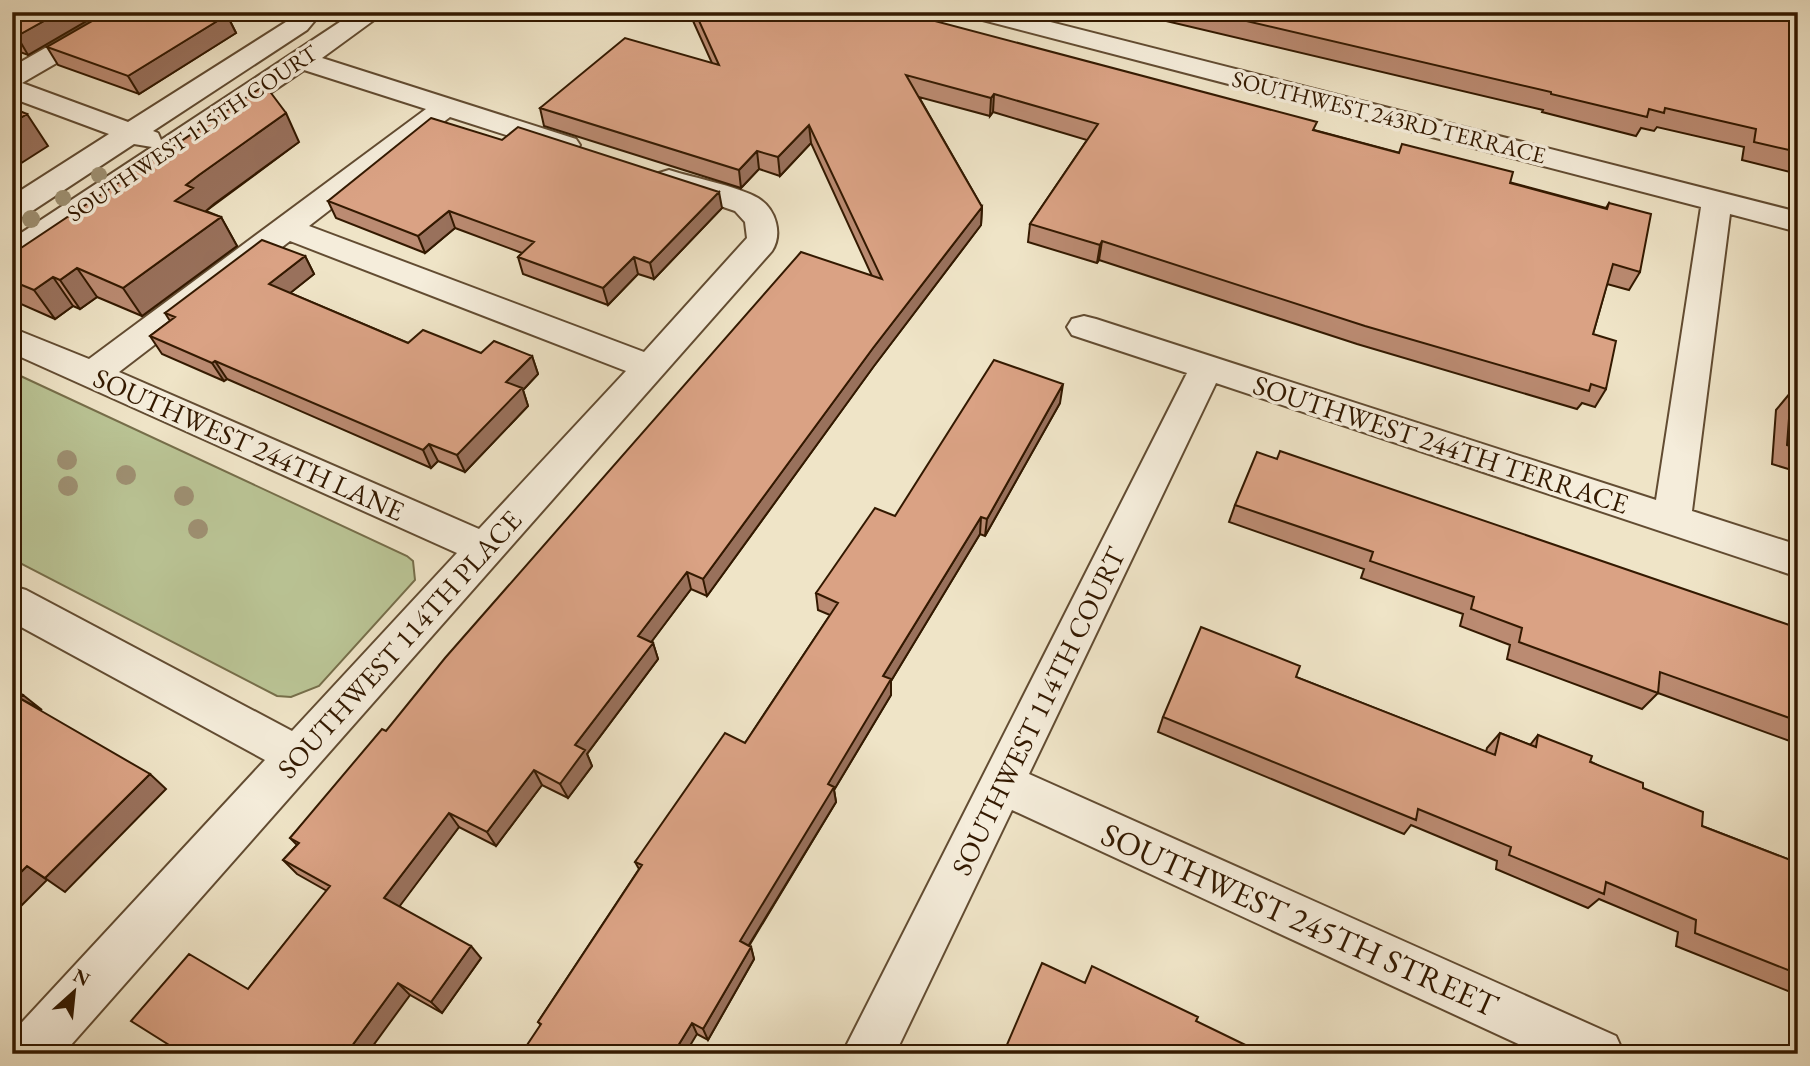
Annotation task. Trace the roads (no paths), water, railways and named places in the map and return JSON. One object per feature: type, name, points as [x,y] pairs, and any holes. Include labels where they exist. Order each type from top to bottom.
[{"type":"street","points":[[12,78],[127,12]]},
{"type":"street","name":"SOUTHWEST 115TH COURT","points":[[12,210],[298,25],[309,12]]},
{"type":"street","name":"SOUTHWEST 115TH COURT","points":[[12,254],[372,12]]},
{"type":"street","name":"SOUTHWEST 243RD TERRACE","points":[[980,12],[1798,222]]},
{"type":"street","points":[[301,60],[586,152]]},
{"type":"street","points":[[12,89],[171,147]]},
{"type":"street","points":[[92,375],[446,107]]},
{"type":"street","name":"SOUTHWEST 114TH PLACE","points":[[28,1054],[758,248],[763,231],[758,216],[747,204],[637,168]]},
{"type":"street","points":[[1672,520],[1717,201]]},
{"type":"street","points":[[286,228],[650,368]]},
{"type":"street","name":"SOUTHWEST 244TH TERRACE","points":[[1084,327],[1798,561]]},
{"type":"street","name":"SOUTHWEST 244TH LANE","points":[[12,339],[485,549]]},
{"type":"street","name":"SOUTHWEST 114TH COURT","points":[[868,1054],[1208,367]]},
{"type":"street","points":[[12,602],[298,756]]},
{"type":"street","name":"SOUTHWEST 245TH STREET","points":[[1002,784],[1598,1054]]}]
